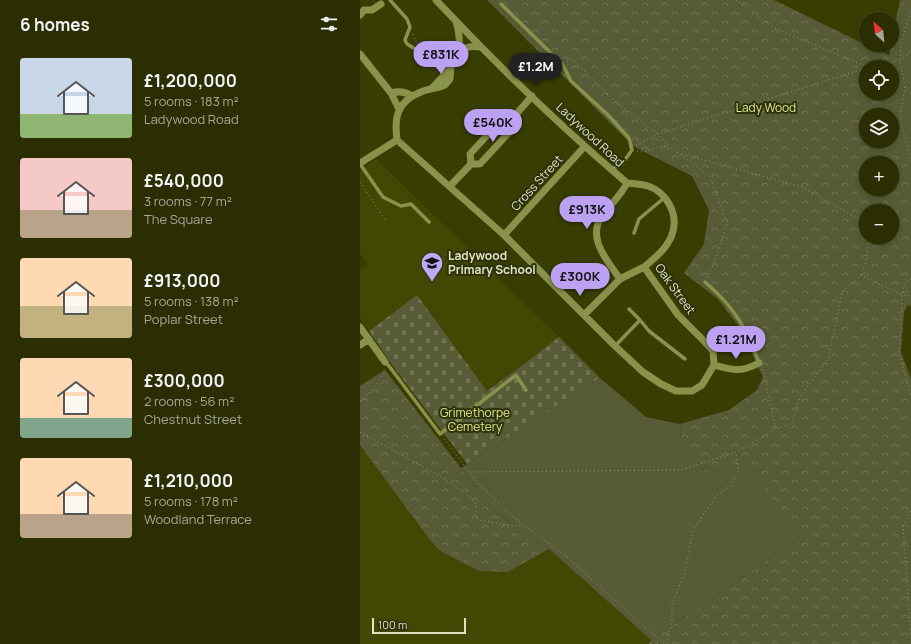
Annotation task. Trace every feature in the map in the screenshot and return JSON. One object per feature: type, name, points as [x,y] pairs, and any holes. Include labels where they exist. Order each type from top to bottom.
[{"type":"street","name":"Ladywood Road","points":[[436,0],[481,47],[532,96],[611,170],[627,183]]},
{"type":"street","points":[[360,14],[364,10],[372,10],[381,4]]},
{"type":"street","points":[[455,20],[459,33],[460,46],[445,85],[432,88],[412,96],[399,109],[395,127],[397,140],[504,235],[643,372],[661,384],[676,392],[692,391],[702,385],[714,365],[728,369],[742,370],[759,363]]},
{"type":"street","points":[[458,54],[465,48],[471,46],[481,47]]},
{"type":"street","points":[[360,54],[391,93],[399,109]]},
{"type":"street","points":[[391,93],[408,93],[412,96]]},
{"type":"street","points":[[512,119],[532,96]]},
{"type":"street","points":[[471,164],[470,154],[503,118],[512,119]]},
{"type":"street","points":[[450,186],[471,164],[480,164],[514,127],[512,119]]},
{"type":"street","points":[[360,164],[397,140]]},
{"type":"street","name":"Cross Street","points":[[504,235],[585,146]]},
{"type":"street","points":[[620,279],[600,249],[596,230],[599,221],[603,214],[623,191],[627,183],[649,186],[665,197]]},
{"type":"street","name":"Oak Street","points":[[665,197],[675,222],[673,232],[661,252],[644,267],[678,315],[710,347],[714,357],[714,365]]},
{"type":"street","points":[[584,315],[620,279],[644,267]]},
{"type":"street","points":[[360,327],[385,362]]},
{"type":"street","points":[[360,345],[369,339]]},
{"type":"lane","points":[[390,0],[407,19],[410,27],[405,40],[407,44],[420,52],[447,77]]},
{"type":"lane","points":[[502,4],[563,65],[571,81],[608,115],[629,138],[632,149],[622,164],[611,170]]},
{"type":"lane","points":[[360,164],[383,197],[401,206],[411,204],[429,222]]},
{"type":"lane","points":[[634,233],[639,219],[665,197]]},
{"type":"lane","points":[[705,282],[721,295],[746,329],[759,363]]},
{"type":"lane","points":[[629,309],[653,335],[685,359]]},
{"type":"lane","points":[[615,346],[640,320]]},
{"type":"lane","points":[[385,362],[440,434],[516,375],[526,390]]},
{"type":"path","points":[[736,0],[774,28],[859,64]]},
{"type":"path","points":[[911,12],[901,43],[900,60],[905,86],[900,118],[911,161]]},
{"type":"path","points":[[410,27],[420,52]]},
{"type":"path","points":[[900,60],[911,52]]},
{"type":"path","points":[[563,65],[571,58],[616,102],[658,134],[667,145],[709,175],[727,222],[715,261],[705,282]]},
{"type":"path","points":[[632,149],[658,134],[859,70]]},
{"type":"path","points":[[905,86],[911,94]]},
{"type":"path","points":[[632,149],[643,152],[667,145]]},
{"type":"path","points":[[679,153],[802,187],[859,219]]},
{"type":"path","points":[[360,182],[386,221]]},
{"type":"path","points":[[470,472],[681,470],[736,452],[776,429],[792,423],[800,397],[828,359],[842,292],[861,275],[866,261],[869,244]]},
{"type":"path","points":[[861,275],[902,295],[911,296]]},
{"type":"path","points":[[911,279],[905,282],[902,295],[899,353],[911,396]]},
{"type":"path","points":[[360,401],[384,374],[385,362]]},
{"type":"path","points":[[759,363],[766,377],[768,395],[776,429]]},
{"type":"path","points":[[360,432],[442,477],[475,501],[475,515],[479,520],[491,521],[510,526],[524,525]]},
{"type":"path","points":[[440,434],[477,482],[503,508],[568,558],[655,636],[666,644],[672,621],[672,604],[685,572],[693,530],[716,496],[731,485],[738,471],[736,452]]},
{"type":"path","points":[[911,511],[903,526],[911,637]]},
{"type":"path","points":[[650,644],[655,636]]},
{"type":"shaded area","name":"Ladywood Primary School","points":[[376,159],[559,337],[487,391],[417,295],[369,331],[360,318],[360,270],[368,264],[360,254],[360,170]]},
{"type":"shaded area","points":[[360,445],[430,540],[508,572],[549,549],[651,640],[648,644],[360,644]]},
{"type":"green space","name":"Lady Wood","points":[[487,0],[774,0],[859,42],[859,52],[882,52],[889,55],[890,52],[899,52],[899,12],[897,12],[900,0],[911,0],[911,306],[908,305],[904,311],[901,352],[911,379],[911,644],[656,644],[651,640],[800,537],[706,473],[681,442],[680,424],[729,410],[757,390],[763,377],[740,328],[718,299],[684,273],[704,244],[709,210],[692,176],[633,146]]},
{"type":"green space","points":[[904,0],[911,0],[911,178],[906,162],[895,148],[899,148],[899,108],[891,108],[893,100],[899,100],[899,60],[895,60],[895,52],[899,52],[899,26]]},
{"type":"green space","name":"Grimethorpe Cemetery","points":[[417,295],[487,391],[559,337],[600,378],[467,464],[392,365],[369,331]]},
{"type":"green space","points":[[385,370],[494,511],[549,549],[508,572],[479,571],[440,551],[430,540],[360,445],[360,386]]},
{"type":"green space","points":[[600,378],[646,417],[680,424],[681,442],[706,473],[747,463],[800,537],[651,640],[549,549],[494,511],[461,468]]},
{"type":"green space","points":[[651,640],[656,644],[648,644]]},
{"type":"place","name":"Ladywood Primary School","points":[[432,282]]}]
